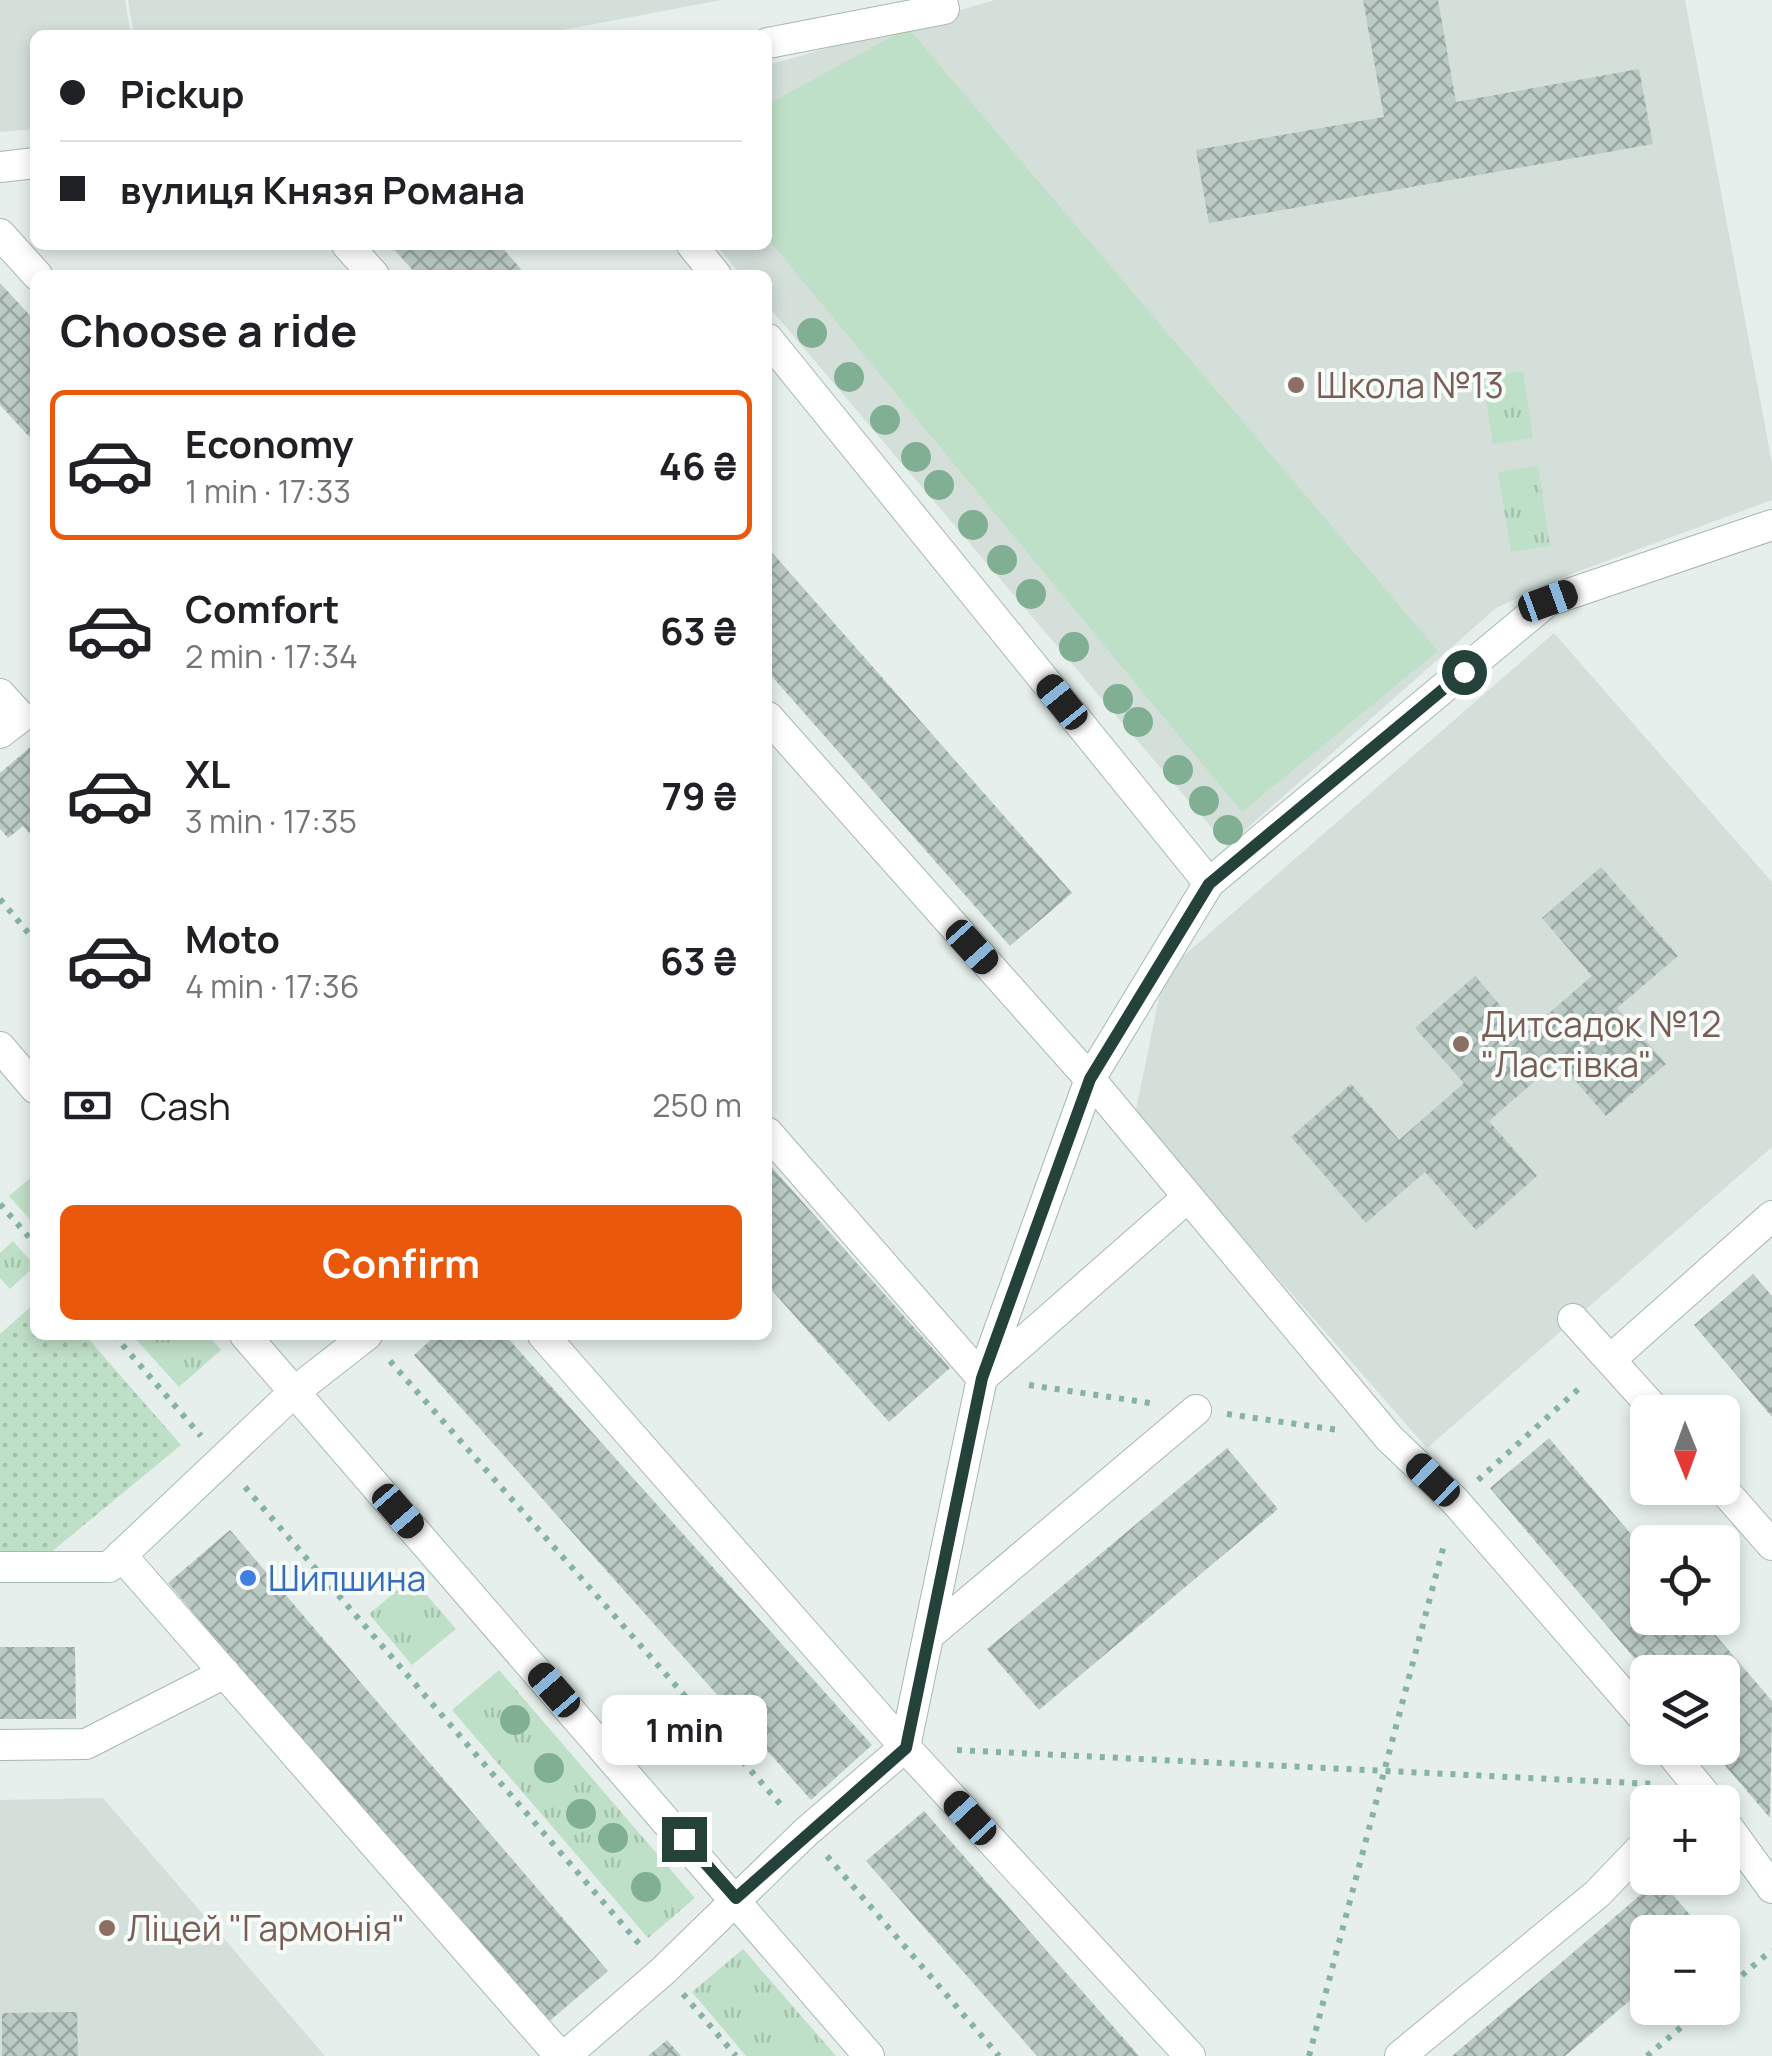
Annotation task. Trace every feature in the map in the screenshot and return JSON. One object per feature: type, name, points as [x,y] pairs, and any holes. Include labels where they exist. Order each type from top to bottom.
[{"type":"street","points":[[772,42],[944,9],[942,0]]},
{"type":"street","points":[[0,167],[30,164]]},
{"type":"street","points":[[0,234],[32,270]]},
{"type":"street","points":[[352,250],[370,270]]},
{"type":"street","points":[[696,250],[712,270]]},
{"type":"street","points":[[772,343],[1209,884]]},
{"type":"street","points":[[122,1555],[562,2056],[663,1971],[806,1832],[906,1748],[982,1378],[1090,1079],[1209,884],[1548,601],[1772,525]]},
{"type":"street","points":[[0,694],[19,723]]},
{"type":"street","points":[[772,722],[1090,1079],[1388,1438],[1455,1501],[1630,1703]]},
{"type":"street","points":[[0,1047],[30,1082]]},
{"type":"street","points":[[772,1138],[982,1378]]},
{"type":"street","points":[[982,1378],[1188,1197]]},
{"type":"street","points":[[1610,1360],[1767,1231]]},
{"type":"street","points":[[1573,1319],[1642,1395]]},
{"type":"street","points":[[250,1340],[870,2056]]},
{"type":"street","points":[[0,1567],[109,1567],[294,1392],[361,1340]]},
{"type":"street","points":[[547,1340],[906,1748],[1190,2056]]},
{"type":"street","points":[[929,1635],[1196,1410]]},
{"type":"street","points":[[1737,1505],[1772,1544]]},
{"type":"street","points":[[0,1744],[86,1744],[224,1674]]},
{"type":"street","points":[[1740,1844],[1772,1888]]},
{"type":"street","points":[[1400,2056],[1597,1894],[1630,1860]]},
{"type":"path","points":[[0,900],[30,935]]},
{"type":"path","points":[[0,1204],[30,1238]]},
{"type":"path","points":[[118,1340],[736,2056]]},
{"type":"path","points":[[371,1340],[999,2056]]},
{"type":"path","points":[[1309,2056],[1455,1501],[1610,1360]]},
{"type":"path","points":[[906,1748],[1384,1770],[1630,1791]]},
{"type":"path","points":[[1740,1977],[1772,1950]]},
{"type":"path","points":[[1647,2056],[1684,2025]]},
{"type":"shaded area","points":[[0,0],[125,0],[130,30],[30,30],[30,129],[0,132]]},
{"type":"shaded area","points":[[128,0],[721,0],[563,30],[133,30]]},
{"type":"shaded area","name":"Школа №13","points":[[995,0],[1685,0],[1772,463],[1772,500],[1566,576],[1496,608],[1227,846],[772,311],[772,270],[737,270],[720,250],[772,250],[772,64]]},
{"type":"shaded area","name":"Дитсадок №12 \"Ластівка\"","points":[[1554,633],[1772,882],[1772,1147],[1427,1448],[1135,1115],[1164,973]]},
{"type":"shaded area","name":"Ліцей \"Гармонія\"","points":[[103,1798],[325,2056],[0,2056],[0,1800]]},
{"type":"green space","points":[[908,28],[1438,651],[1242,812],[772,244],[772,102]]},
{"type":"green space","points":[[1523,371],[1533,438],[1493,444],[1482,377]]},
{"type":"green space","points":[[1538,466],[1550,546],[1511,552],[1498,472]]},
{"type":"green space","points":[[30,1178],[30,1219],[9,1196]]},
{"type":"green space","points":[[13,1241],[30,1260],[30,1271],[10,1289],[0,1278],[0,1253]]},
{"type":"green space","points":[[30,1307],[30,1340],[89,1340],[181,1445],[50,1553],[0,1553],[0,1334]]},
{"type":"green space","points":[[137,1340],[212,1340],[221,1350],[179,1387]]},
{"type":"green space","points":[[412,1578],[456,1629],[412,1665],[369,1614]]},
{"type":"green space","points":[[499,1670],[695,1898],[648,1938],[452,1710]]},
{"type":"green space","points":[[743,1949],[836,2056],[746,2056],[692,1992]]},
{"type":"building","points":[[1363,0],[1438,0],[1456,102],[1639,69],[1653,144],[1209,223],[1196,150],[1384,117]]},
{"type":"building","points":[[394,250],[504,250],[522,270],[412,270]]},
{"type":"building","points":[[0,283],[30,316],[30,438],[0,405]]},
{"type":"building","points":[[772,553],[1072,893],[1010,946],[772,677]]},
{"type":"building","points":[[30,747],[30,834],[23,826],[8,838],[0,829],[0,773]]},
{"type":"building","points":[[1601,867],[1678,956],[1617,1008],[1666,1064],[1606,1116],[1558,1061],[1489,1121],[1537,1176],[1476,1230],[1425,1172],[1366,1223],[1291,1137],[1351,1084],[1399,1140],[1464,1083],[1415,1028],[1475,976],[1525,1034],[1592,976],[1542,918]]},
{"type":"building","points":[[772,1168],[950,1368],[889,1422],[772,1290]]},
{"type":"building","points":[[1753,1274],[1772,1296],[1772,1417],[1694,1325]]},
{"type":"building","points":[[430,1340],[509,1340],[872,1745],[811,1800],[414,1355]]},
{"type":"building","points":[[1549,1438],[1630,1533],[1630,1635],[1716,1635],[1733,1655],[1632,1655],[1490,1488]]},
{"type":"building","points":[[1227,1448],[1278,1509],[1039,1710],[987,1649]]},
{"type":"building","points":[[230,1530],[608,1971],[546,2024],[168,1583]]},
{"type":"building","points":[[0,1647],[75,1647],[76,1719],[0,1719]]},
{"type":"building","points":[[1740,1664],[1772,1701],[1770,1818],[1725,1765],[1740,1765]]},
{"type":"building","points":[[924,1811],[1139,2056],[1037,2056],[866,1861]]},
{"type":"building","points":[[1640,1895],[1673,1895],[1690,1915],[1630,1915],[1630,2000],[1565,2056],[1452,2056]]},
{"type":"building","points":[[77,2012],[78,2056],[2,2056],[2,2013]]},
{"type":"building","points":[[667,2040],[681,2056],[648,2056]]},
{"type":"place","name":"Школа №13","points":[[1296,385]]},
{"type":"place","name":"Дитсадок №12 \"Ластівка\"","points":[[1461,1044]]},
{"type":"place","name":"Шипшина","points":[[248,1578]]},
{"type":"place","name":"Ліцей \"Гармонія\"","points":[[107,1928]]},
{"type":"route","points":[[684,1839],[736,1898],[806,1832],[906,1748],[982,1378],[1090,1079],[1209,884],[1464,672]]}]
